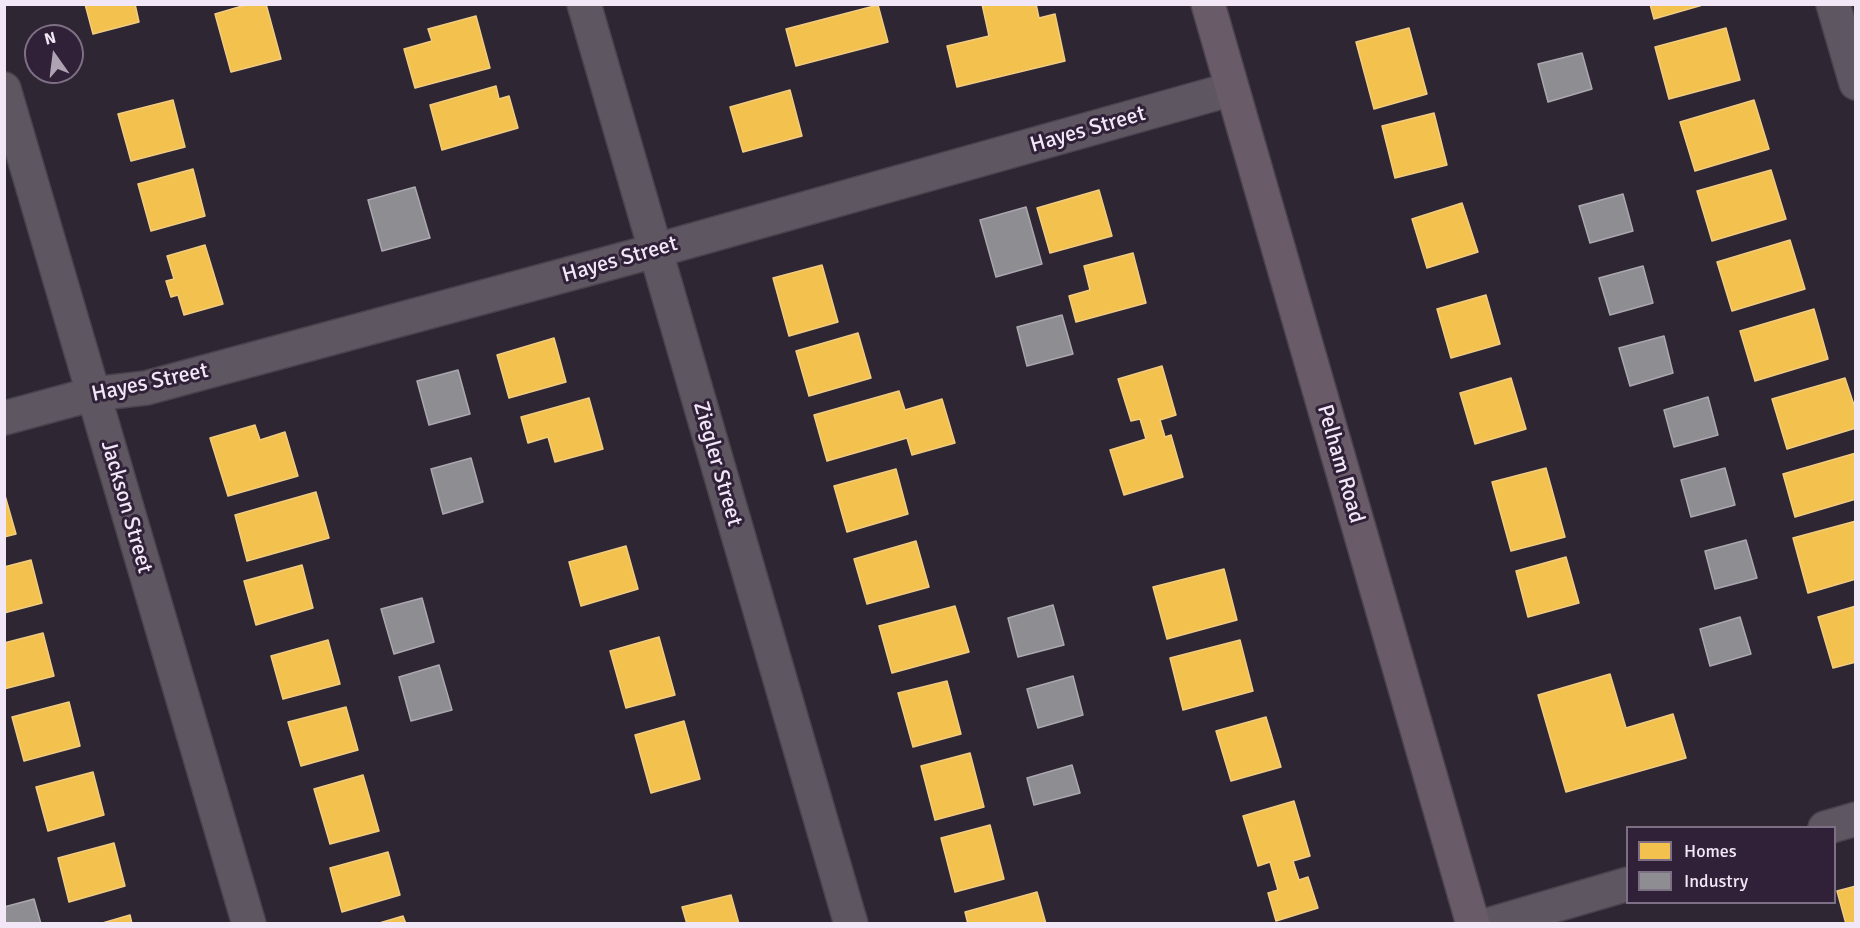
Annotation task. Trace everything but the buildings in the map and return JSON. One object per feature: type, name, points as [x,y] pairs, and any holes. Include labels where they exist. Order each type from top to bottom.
[{"type":"main road","name":"Pelham Road","points":[[1208,4],[1473,924]]},
{"type":"street","name":"Ziegler Street","points":[[584,4],[851,924]]},
{"type":"street","points":[[1833,4],[1856,83]]},
{"type":"street","name":"Hayes Street","points":[[4,418],[93,394],[146,388],[654,251],[1232,88]]},
{"type":"street","name":"Jackson Street","points":[[4,89],[249,924]]},
{"type":"street","points":[[1832,826],[1856,819]]},
{"type":"street","points":[[1491,924],[1626,885]]}]
